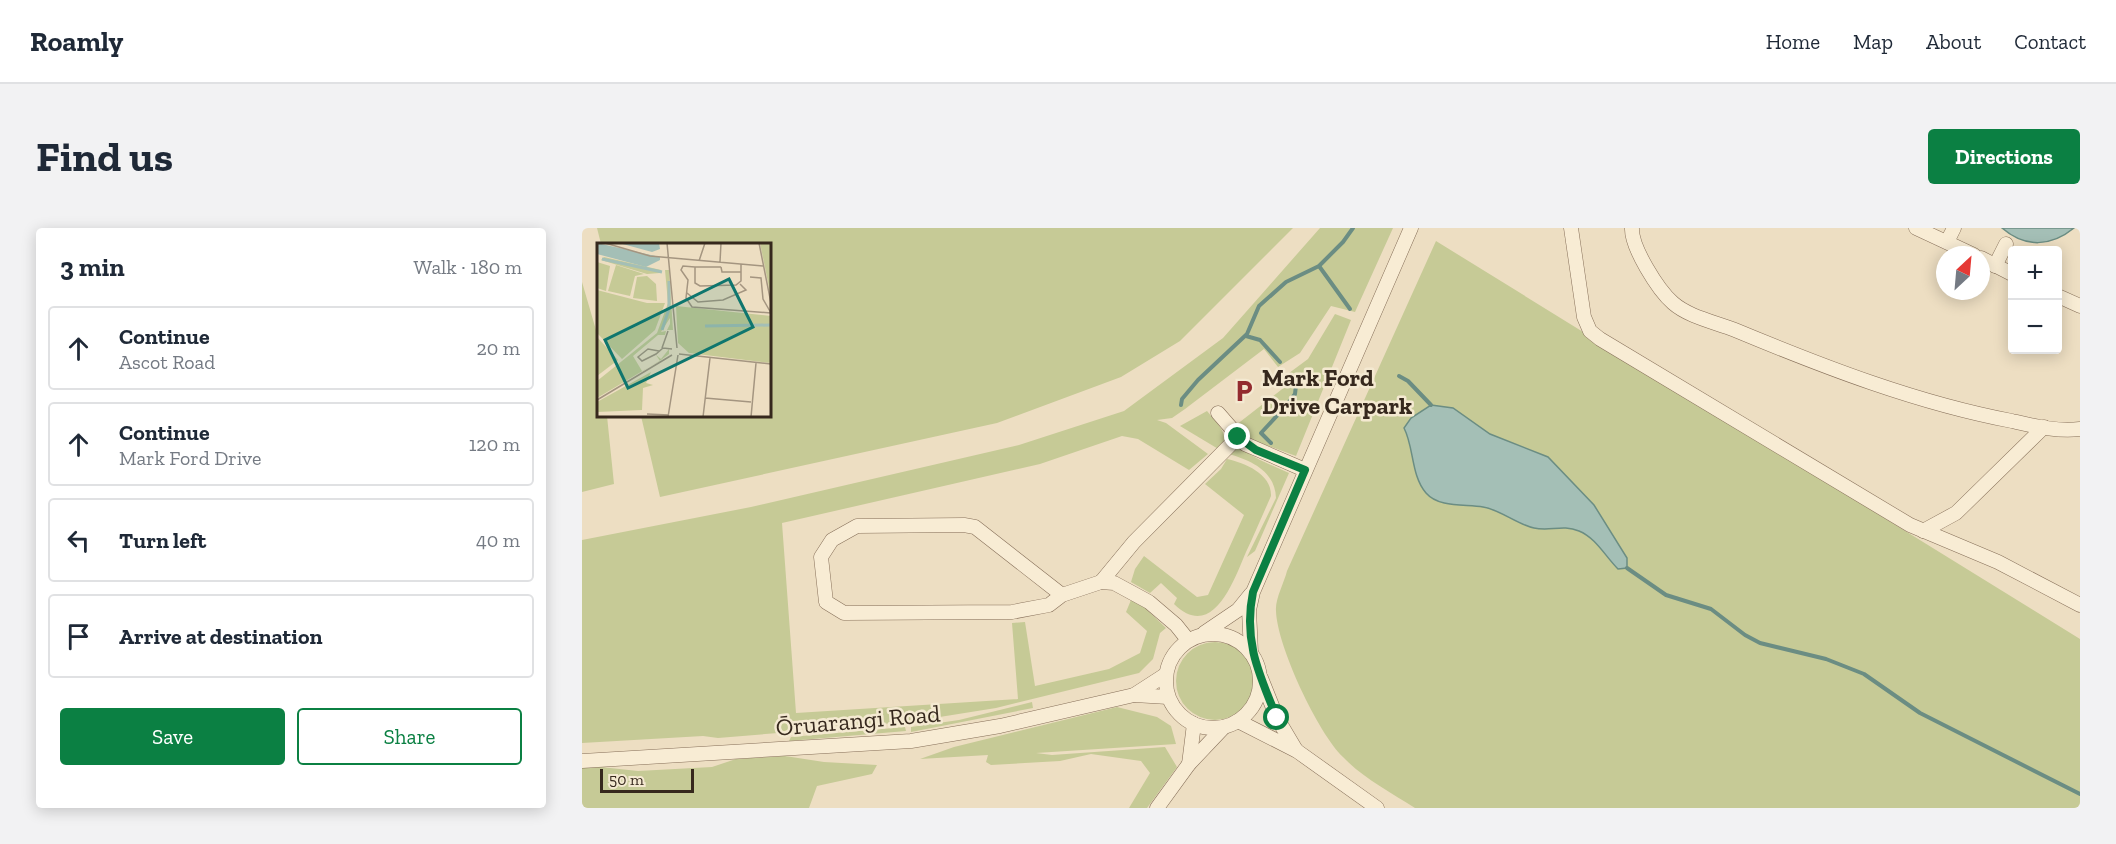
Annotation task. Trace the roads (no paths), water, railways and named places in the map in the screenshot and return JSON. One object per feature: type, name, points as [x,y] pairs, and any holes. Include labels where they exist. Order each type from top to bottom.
[{"type":"street","points":[[1297,751],[1277,718],[1251,653],[1249,610],[1253,592],[1305,470],[1412,228]]},
{"type":"street","points":[[1571,228],[1584,317],[1590,331],[1600,339],[1923,531],[1998,562],[2080,605]]},
{"type":"street","points":[[1632,228],[1631,237],[1660,287],[1673,303],[1690,313],[1795,356],[1921,399],[1993,418],[2044,427],[2080,429]]},
{"type":"street","points":[[1916,228],[1955,246]]},
{"type":"street","points":[[1947,242],[1954,228]]},
{"type":"street","points":[[1995,266],[2006,244]]},
{"type":"street","points":[[1990,263],[2008,272]]},
{"type":"street","points":[[2062,298],[2080,306]]},
{"type":"street","points":[[1218,413],[1238,437],[1256,450],[1305,470]]},
{"type":"street","points":[[1923,531],[1956,513],[2044,427]]},
{"type":"street","points":[[1101,582],[1134,542],[1238,437]]},
{"type":"street","points":[[1062,595],[975,527],[964,525],[857,526],[832,540],[821,557],[826,602],[844,613],[1012,612],[1049,605],[1062,595],[1101,582],[1114,583],[1149,602],[1176,625],[1188,640]]},
{"type":"street","points":[[1253,592],[1238,610],[1203,634],[1188,640],[1173,655],[1165,675],[1168,697],[1183,718],[1209,728],[1224,727],[1238,721],[1251,709],[1259,694],[1260,676]]},
{"type":"street","points":[[1203,634],[1230,636],[1251,653]]},
{"type":"street","name":"Ōruarangi Road","points":[[1134,695],[1165,675]]},
{"type":"street","name":"Ōruarangi Road","points":[[582,761],[911,741],[1000,726],[1134,695],[1168,697]]},
{"type":"street","points":[[1238,721],[1297,751],[1377,808]]},
{"type":"street","points":[[1189,764],[1194,724]]},
{"type":"street","points":[[1158,808],[1189,764],[1224,727]]},
{"type":"water","points":[[2002,228],[2074,228],[2056,239],[2038,243],[2020,239]]},
{"type":"water","points":[[1431,405],[1453,408],[1490,434],[1548,457],[1594,505],[1627,558],[1627,568],[1618,569],[1595,543],[1579,531],[1567,528],[1534,528],[1490,509],[1445,503],[1431,498],[1421,486],[1404,428],[1411,418]]},
{"type":"waterway","points":[[1181,405],[1182,399],[1198,380],[1247,334],[1259,306],[1286,282],[1319,266],[1343,242],[1353,228]]},
{"type":"waterway","points":[[1319,266],[1350,309]]},
{"type":"waterway","points":[[1246,336],[1260,340],[1280,362]]},
{"type":"waterway","points":[[1271,443],[1261,433],[1295,394],[1296,385],[1289,375]]},
{"type":"waterway","points":[[1399,376],[1408,381],[1431,405]]},
{"type":"waterway","points":[[1627,568],[1666,595],[1711,609],[1745,635],[1760,643],[1826,659],[1864,674],[1920,713],[2080,794]]},
{"type":"place","name":"Mark Ford Drive Carpark","points":[[1244,391]]}]
